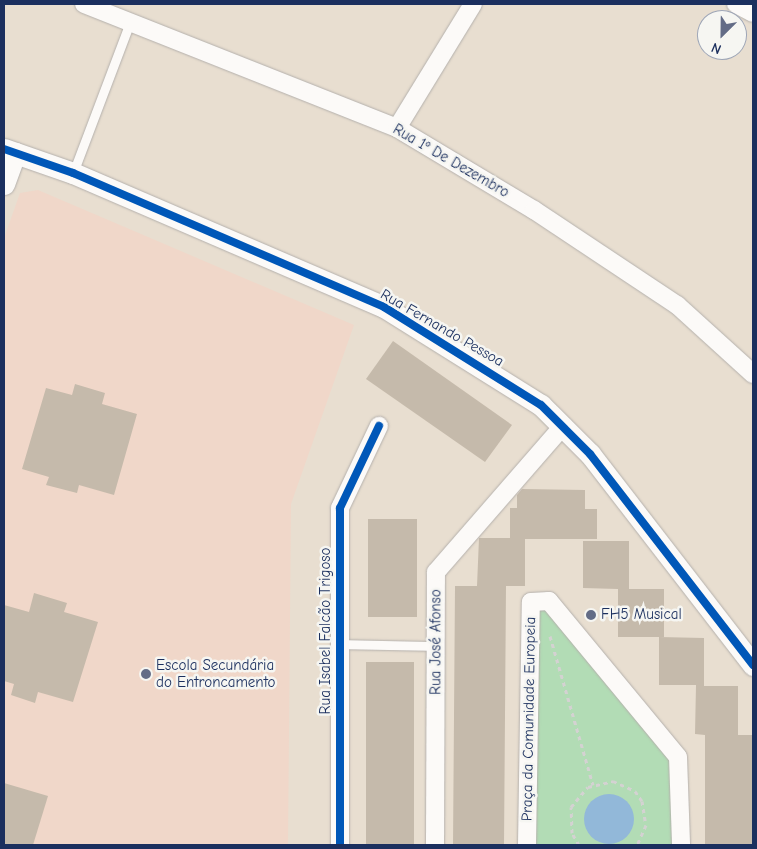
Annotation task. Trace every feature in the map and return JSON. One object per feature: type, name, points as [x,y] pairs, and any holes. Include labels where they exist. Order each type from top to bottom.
[{"type":"street","name":"Rua 1º De Dezembro","points":[[84,4],[397,128],[534,210],[677,305],[753,374]]},
{"type":"street","points":[[736,4],[753,14]]},
{"type":"street","points":[[397,128],[468,5]]},
{"type":"street","points":[[4,184],[10,151]]},
{"type":"street","name":"Rua Fernando Pessoa","points":[[10,151],[73,174],[384,307],[541,405],[590,454],[753,665]]},
{"type":"street","name":"Rua Isabel Falcão Trigoso","points":[[340,845],[340,508],[379,426]]},
{"type":"street","name":"Rua José Afonso","points":[[435,845],[436,572],[563,426]]},
{"type":"street","name":"Praça da Comunidade Europeia","points":[[526,845],[531,602],[549,601],[678,757],[681,845]]},
{"type":"lane","points":[[73,174],[130,22]]},
{"type":"lane","points":[[340,644],[437,646]]},
{"type":"path","points":[[547,627],[593,785]]},
{"type":"path","points":[[578,845],[569,820],[571,807],[578,796],[593,785],[612,781],[624,785],[642,801],[646,825],[637,845]]},
{"type":"shaded area","name":"Escola Secundária do Entroncamento","points":[[38,190],[354,325],[291,504],[288,845],[4,845],[4,238],[20,193]]},
{"type":"green space","points":[[534,608],[551,608],[674,759],[677,845],[532,845]]},
{"type":"water","points":[[609,794],[618,796],[629,805],[634,819],[632,828],[623,839],[609,844],[600,842],[589,833],[584,819],[586,810],[595,799]]},
{"type":"building","points":[[393,341],[512,425],[485,462],[366,379]]},
{"type":"building","points":[[75,384],[105,393],[102,404],[137,414],[114,495],[79,485],[77,493],[46,485],[49,477],[22,469],[46,388],[72,395]]},
{"type":"building","points":[[522,489],[585,490],[585,509],[597,509],[597,539],[525,539],[525,586],[506,586],[504,845],[453,845],[455,586],[477,586],[479,538],[510,538],[510,508],[517,508],[517,495]]},
{"type":"building","points":[[368,519],[417,519],[417,617],[368,617]]},
{"type":"building","points":[[583,541],[629,541],[629,589],[664,589],[664,637],[618,637],[618,589],[583,588]]},
{"type":"building","points":[[34,593],[67,603],[64,612],[98,622],[73,702],[38,692],[35,703],[11,695],[14,684],[4,681],[4,605],[29,612]]},
{"type":"building","points":[[659,637],[704,638],[704,686],[738,686],[738,735],[753,735],[753,845],[705,845],[705,735],[695,734],[696,685],[659,685]]},
{"type":"building","points":[[366,662],[414,662],[414,845],[366,845]]},
{"type":"building","points":[[4,783],[48,796],[33,845],[4,845]]},
{"type":"cycle path","points":[[4,149],[73,173],[384,307],[541,405],[590,454],[753,665]]},
{"type":"cycle path","points":[[340,845],[340,508],[379,426]]},
{"type":"place","name":"FH5 Musical","points":[[591,615]]},
{"type":"place","name":"Escola Secundária do Entroncamento","points":[[146,674]]}]
